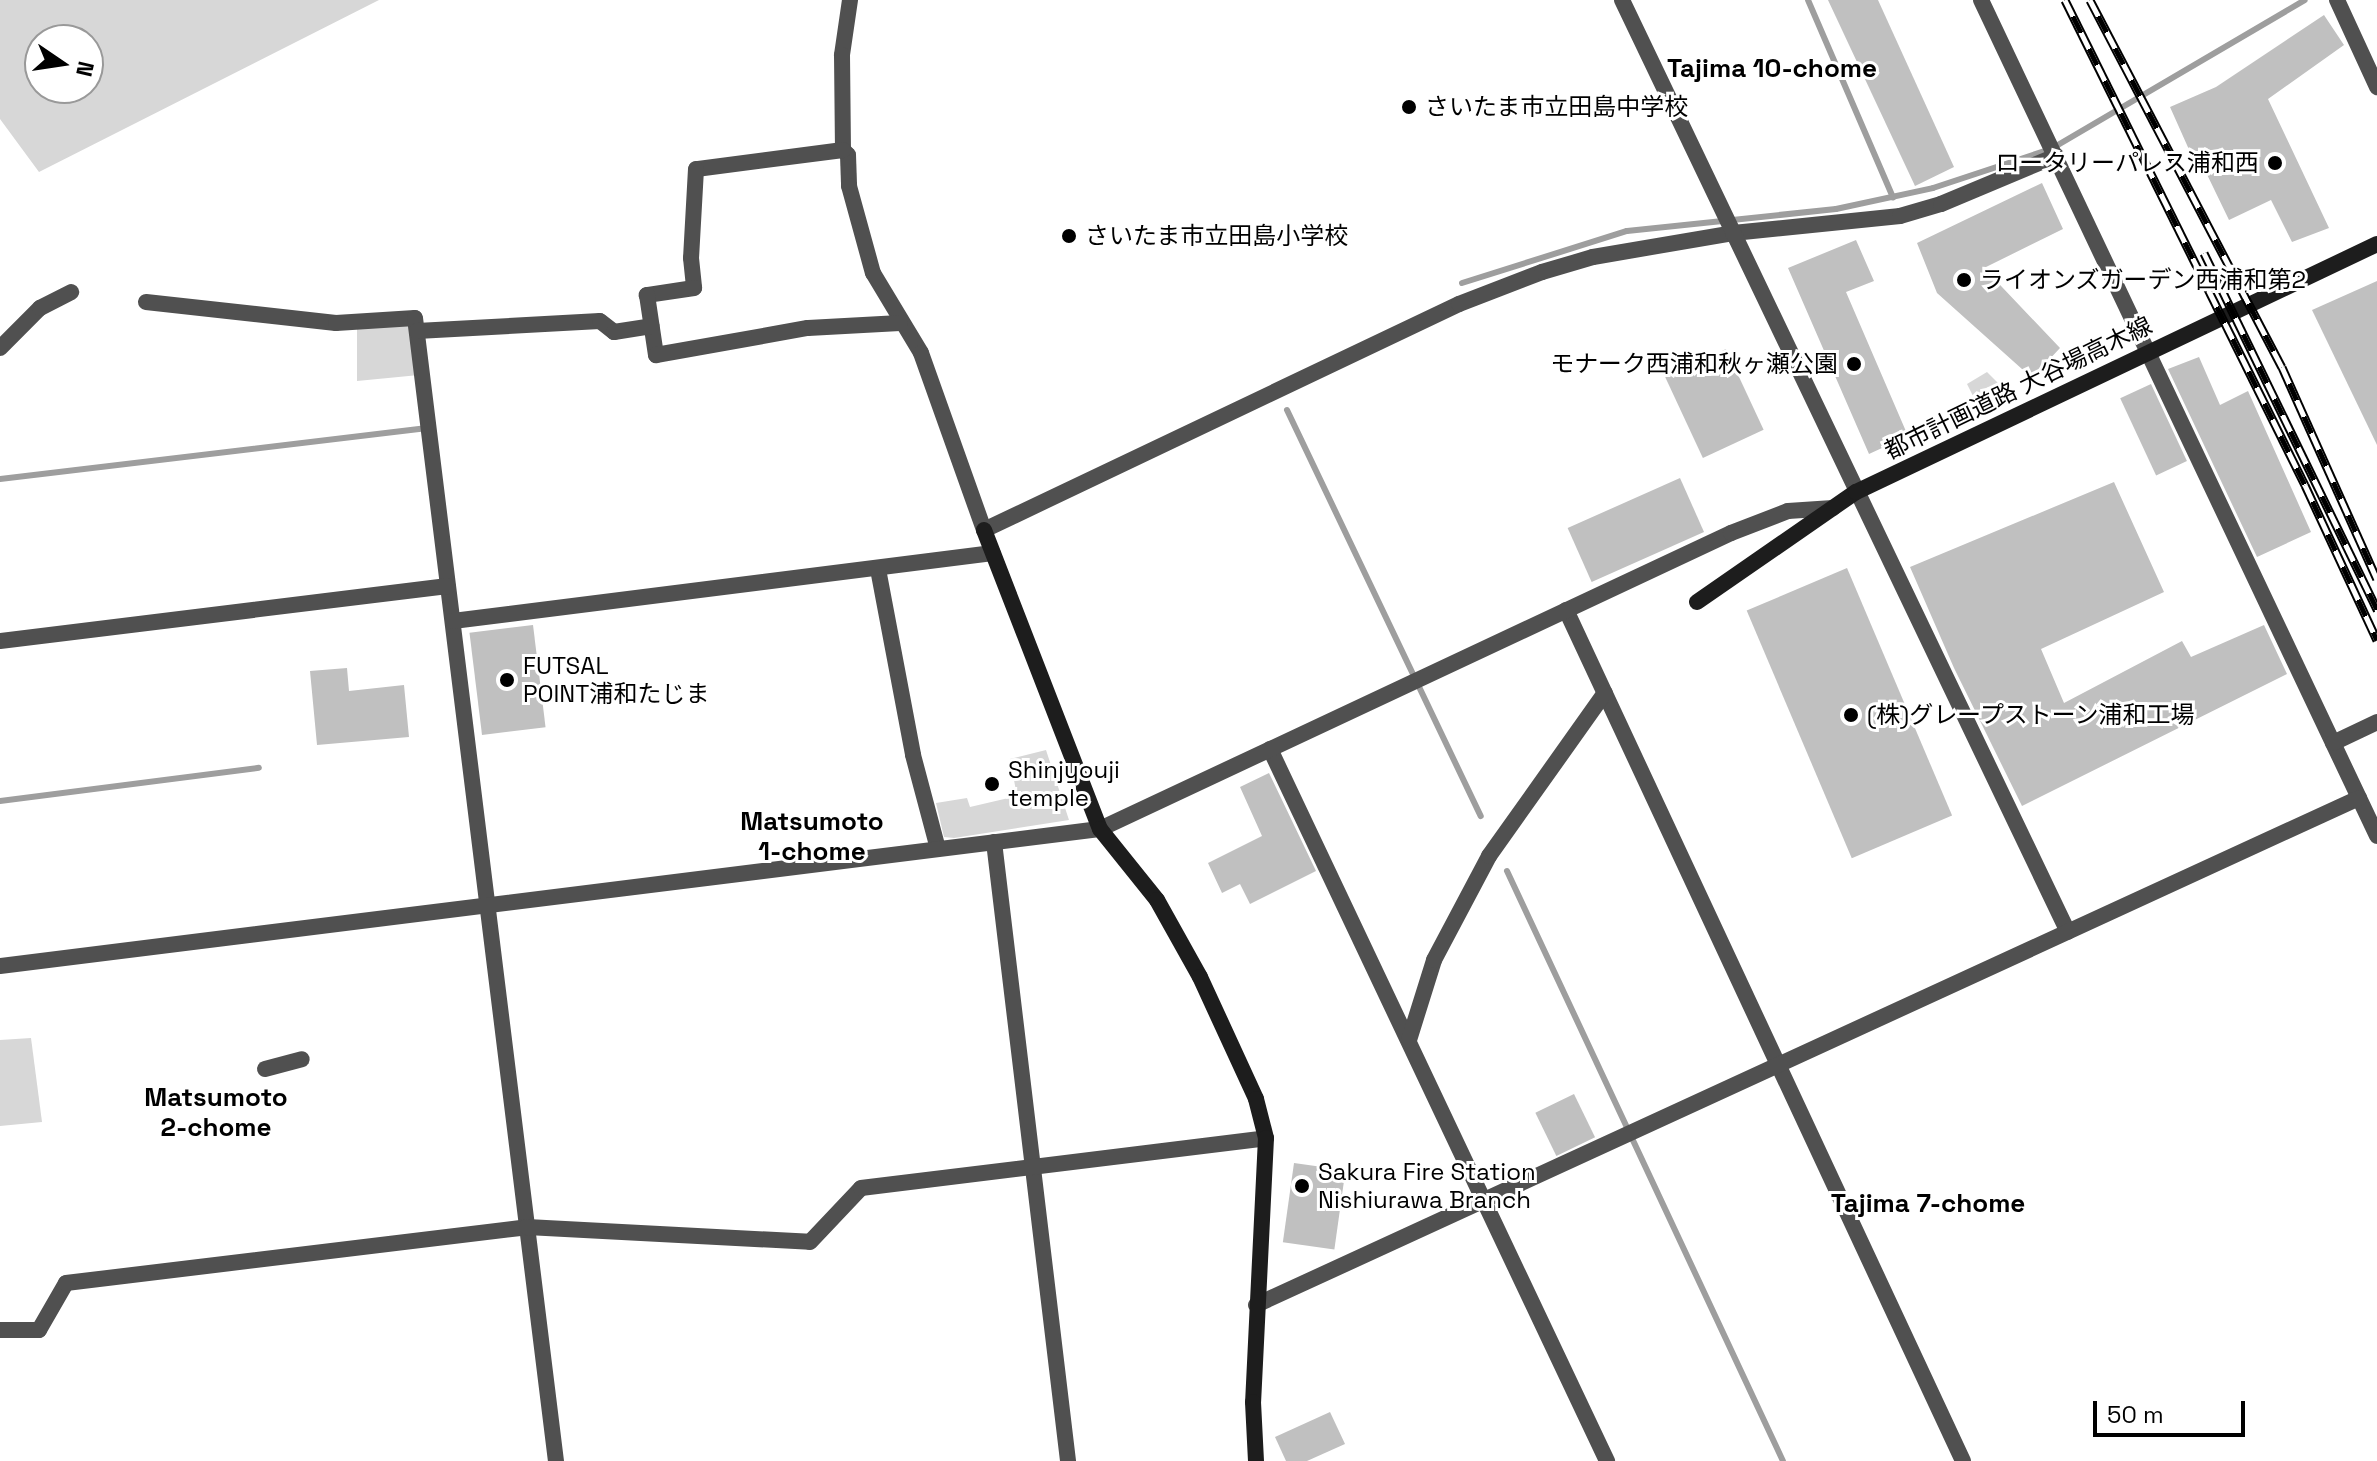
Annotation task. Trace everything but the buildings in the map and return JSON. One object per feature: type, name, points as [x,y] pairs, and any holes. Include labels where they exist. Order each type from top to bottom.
[{"type":"street","points":[[850,0],[842,55],[843,150],[848,155],[849,186],[873,273],[900,323],[921,353],[984,530],[1100,829],[1157,900],[1200,977],[1256,1099],[1266,1138],[1256,1305],[1253,1402],[1256,1461]]},
{"type":"street","points":[[1622,0],[2068,932]]},
{"type":"street","points":[[1981,0],[2377,836]]},
{"type":"street","points":[[2337,0],[2377,87]]},
{"type":"street","points":[[843,150],[696,169],[691,258],[694,288],[647,295],[656,355],[808,328],[900,323]]},
{"type":"street","points":[[984,530],[1459,304],[1542,272],[1593,257],[1732,232],[1900,216],[1941,204],[2056,156]]},
{"type":"street","name":"都市計画道路 大谷場高木線","points":[[1697,602],[1856,492],[2146,351],[2377,244]]},
{"type":"street","points":[[0,348],[40,308],[71,292]]},
{"type":"street","points":[[146,302],[336,323],[415,318],[556,1461]]},
{"type":"street","points":[[417,331],[600,321],[614,332],[652,326]]},
{"type":"street","points":[[0,966],[1100,829],[1731,533],[1788,511],[1833,508]]},
{"type":"street","points":[[453,621],[993,553]]},
{"type":"street","points":[[878,569],[913,755],[938,849]]},
{"type":"street","points":[[0,641],[448,586]]},
{"type":"street","points":[[1566,610],[1963,1461]]},
{"type":"street","points":[[1409,1040],[1434,960],[1489,856],[1605,693]]},
{"type":"street","points":[[2333,743],[2377,722]]},
{"type":"street","points":[[1270,749],[1607,1461]]},
{"type":"street","points":[[1256,1305],[2359,798]]},
{"type":"street","points":[[994,842],[1068,1461]]},
{"type":"street","points":[[265,1069],[302,1059]]},
{"type":"street","points":[[0,1330],[39,1330],[66,1283],[527,1227],[810,1242],[861,1188],[1266,1138]]},
{"type":"shaded area","points":[[0,0],[379,0],[39,172],[0,119]]},
{"type":"shaded area","points":[[412,322],[419,375],[357,381],[357,325]]},
{"type":"shaded area","points":[[1987,372],[2006,391],[1977,404],[1967,384]]},
{"type":"shaded area","points":[[1046,750],[1069,820],[944,837],[936,803],[967,798],[970,807],[1017,796],[1010,759]]},
{"type":"shaded area","points":[[31,1038],[42,1122],[0,1126],[0,1040]]},
{"type":"waterway","points":[[1808,0],[1893,197]]},
{"type":"waterway","points":[[1462,283],[1627,231],[1836,209],[1933,188],[2051,149],[2305,0]]},
{"type":"waterway","points":[[1287,410],[1481,816]]},
{"type":"waterway","points":[[0,479],[421,429]]},
{"type":"waterway","points":[[0,801],[259,768]]},
{"type":"waterway","points":[[1507,871],[1783,1461]]},
{"type":"railway","points":[[2065,0],[2305,485],[2377,640]]},
{"type":"railway","points":[[2090,0],[2282,367],[2377,579]]},
{"type":"railway","points":[[2204,253],[2377,610]]},
{"type":"place","name":"さいたま市立田島中学校","points":[[1409,107]]},
{"type":"place","name":"ロータリーパレス浦和西","points":[[2275,163]]},
{"type":"place","name":"さいたま市立田島小学校","points":[[1069,236]]},
{"type":"place","name":"ライオンズガーデン西浦和第2","points":[[1964,280]]},
{"type":"place","name":"モナーク西浦和秋ヶ瀬公園","points":[[1854,364]]},
{"type":"place","name":"FUTSAL POINT浦和たじま","points":[[507,680]]},
{"type":"place","name":"(株)グレープストーン浦和工場","points":[[1851,715]]},
{"type":"place","name":"Shinjyouji temple","points":[[992,784]]},
{"type":"place","name":"Sakura Fire Station Nishiurawa Branch","points":[[1302,1186]]},
{"type":"district","name":"Tajima 10-chome","points":[[1772,69]]},
{"type":"district","name":"Matsumoto 1-chome","points":[[812,837]]},
{"type":"district","name":"Matsumoto 2-chome","points":[[216,1113]]},
{"type":"district","name":"Tajima 7-chome","points":[[1928,1204]]}]
